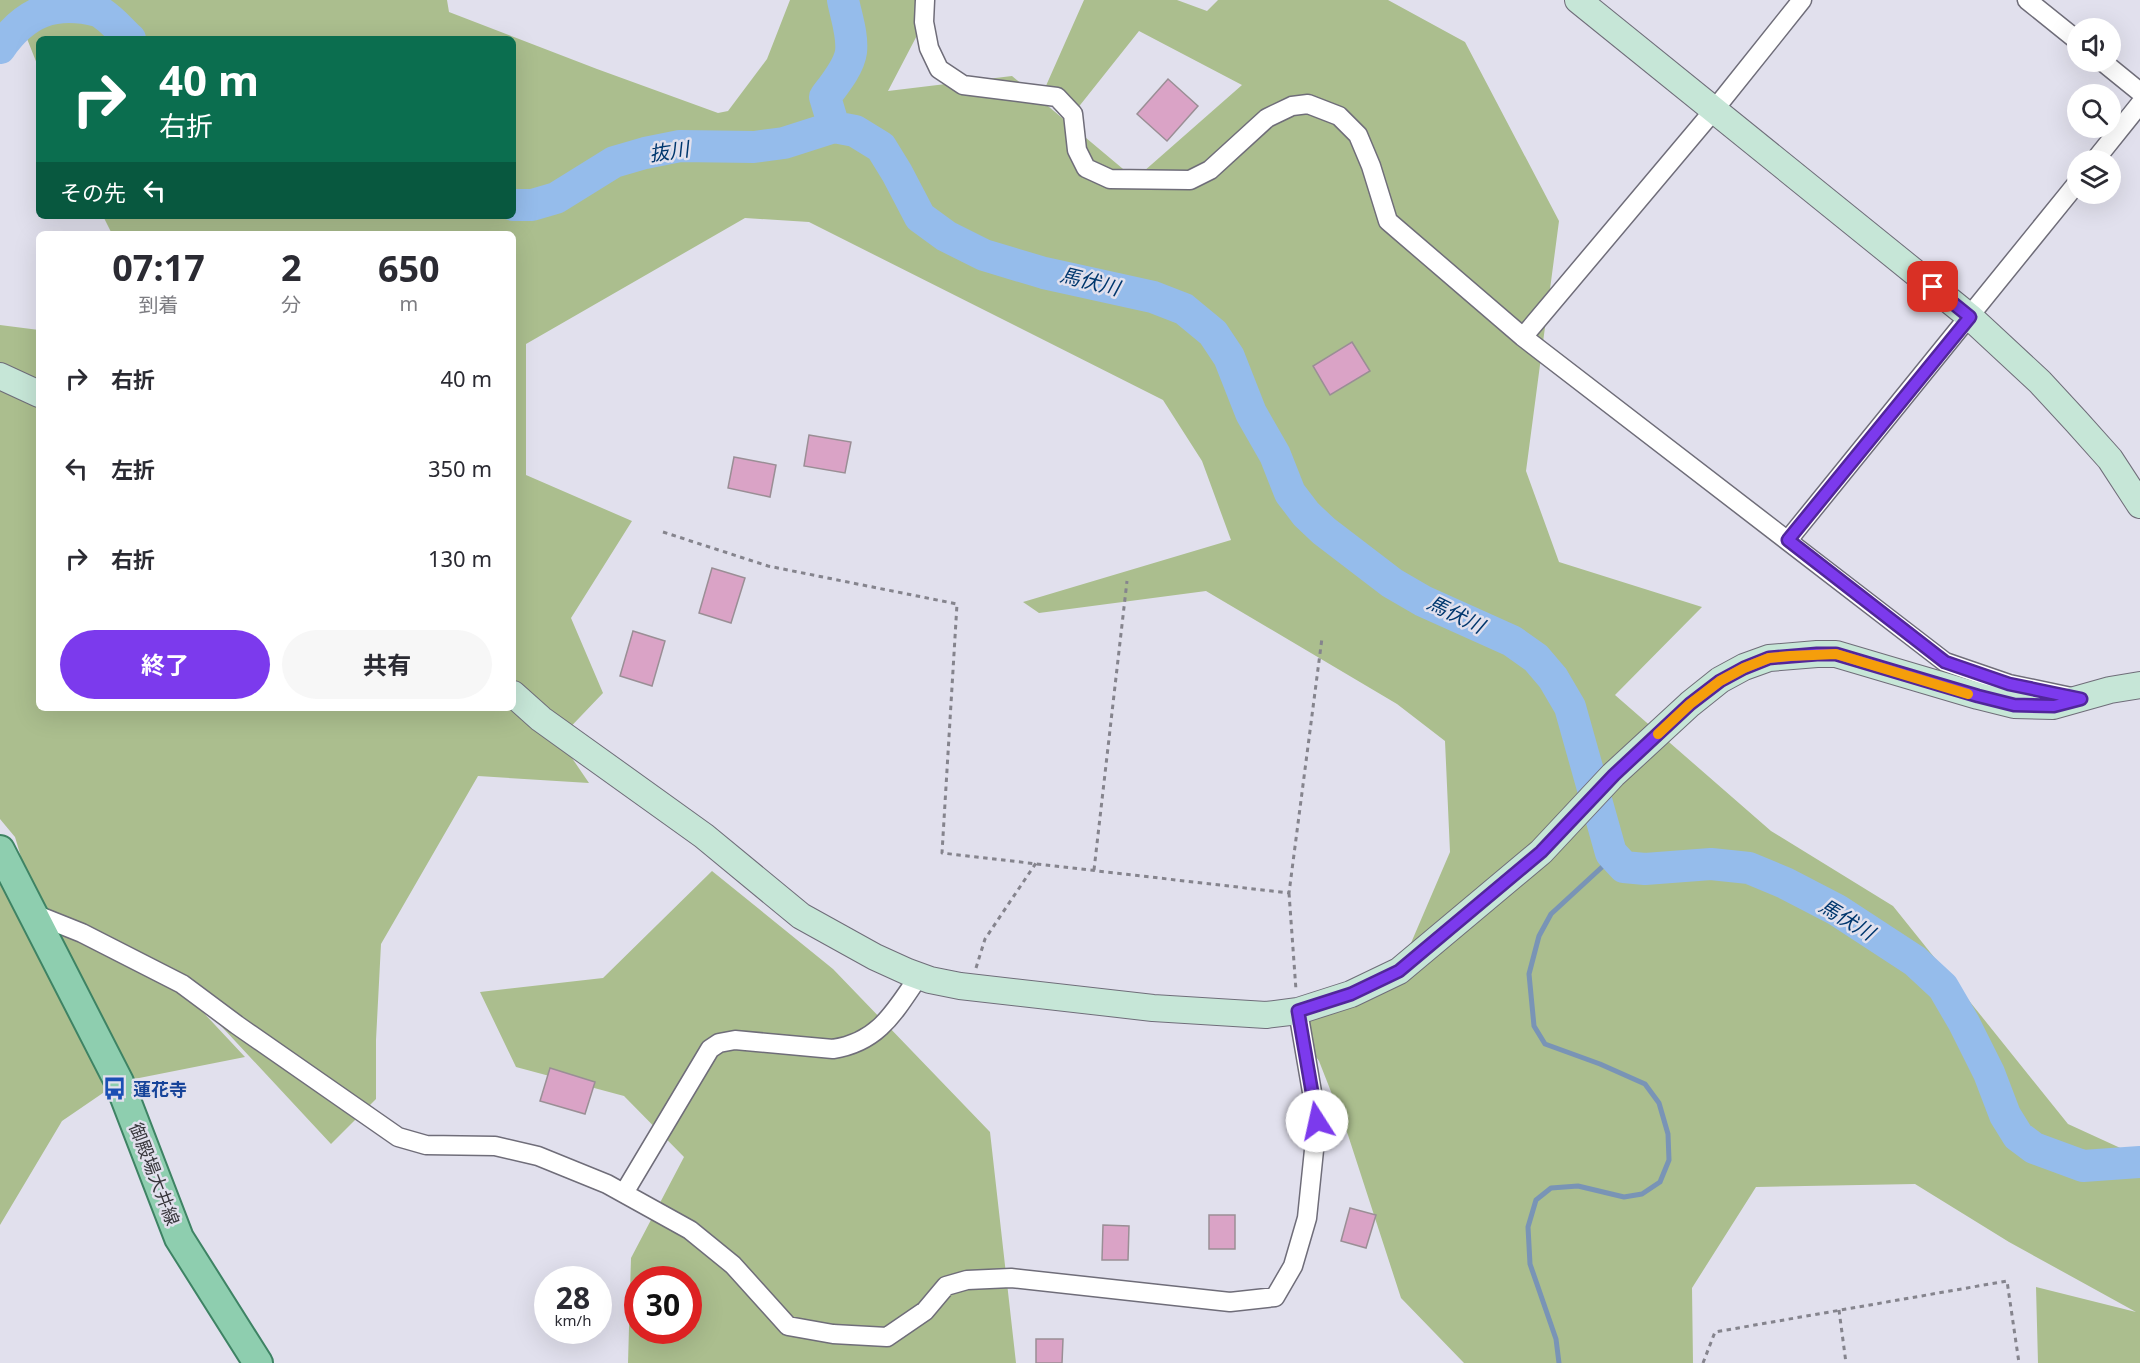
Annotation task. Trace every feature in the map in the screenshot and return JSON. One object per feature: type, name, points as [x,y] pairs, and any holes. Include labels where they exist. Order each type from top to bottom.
[{"type":"main road","name":"御殿場大井線","points":[[0,850],[119,1082],[179,1238],[258,1363]]},
{"type":"street","points":[[925,0],[924,22],[928,48],[939,69],[963,85],[1057,97],[1073,114],[1077,150],[1086,168],[1110,179],[1190,180],[1210,170],[1267,118],[1292,106],[1308,104],[1339,116],[1358,135],[1371,166],[1388,220],[1522,337],[1945,662],[2009,684],[2081,699]]},
{"type":"street","points":[[1578,0],[1970,317],[2040,382],[2076,421],[2110,459],[2140,505]]},
{"type":"street","points":[[1522,337],[1714,110],[1802,0]]},
{"type":"street","points":[[2027,0],[2067,32]]},
{"type":"street","points":[[2115,72],[2140,92]]},
{"type":"street","points":[[2103,150],[2140,104]]},
{"type":"street","points":[[1788,540],[2067,196]]},
{"type":"street","points":[[0,376],[36,393]]},
{"type":"street","points":[[516,697],[541,718],[704,836],[801,916],[875,957],[919,976],[930,980],[970,986],[1153,1008],[1266,1015],[1298,1011],[1351,994],[1399,971],[1541,852],[1614,775],[1690,704],[1720,681],[1769,658],[1836,654],[2014,705],[2054,706],[2110,690],[2140,685]]},
{"type":"street","points":[[32,913],[82,933],[182,984],[398,1137],[426,1145],[495,1146],[538,1156],[607,1184],[690,1230],[725,1258],[788,1326],[833,1334],[887,1337],[925,1311],[946,1286],[967,1280],[1011,1278],[1230,1302],[1275,1297],[1293,1266],[1307,1218],[1317,1121],[1298,1011]]},
{"type":"street","points":[[624,1193],[710,1049],[719,1043],[735,1040],[833,1049],[849,1047],[865,1040],[888,1021],[919,976]]},
{"type":"path","points":[[663,532],[768,566],[957,604],[942,853],[1288,893]]},
{"type":"path","points":[[1094,870],[1127,581]]},
{"type":"path","points":[[1298,1011],[1288,893],[1322,638]]},
{"type":"path","points":[[970,986],[985,939],[1035,863]]},
{"type":"path","points":[[1702,1363],[1715,1332],[2007,1281],[2019,1363]]},
{"type":"path","points":[[1839,1310],[1846,1363]]},
{"type":"green space","points":[[0,0],[447,0],[449,12],[511,36],[36,36],[36,61],[22,26],[0,50]]},
{"type":"green space","points":[[790,0],[929,0],[924,22],[888,91],[1012,76],[1135,179],[1242,85],[1139,31],[1073,114],[1045,88],[1084,0],[1177,0],[1207,11],[1218,0],[1388,0],[1465,42],[1559,221],[1526,471],[1559,562],[1702,607],[1615,695],[1771,831],[1893,906],[2068,1124],[2140,1157],[2140,1363],[2038,1363],[2036,1287],[2136,1312],[2009,1242],[1915,1184],[1756,1187],[1692,1288],[1693,1363],[1464,1363],[1401,1298],[1348,1135],[1319,1061],[1291,1023],[1399,971],[1450,852],[1445,741],[1397,704],[1206,591],[1039,613],[1023,602],[1231,540],[1202,461],[1163,400],[809,222],[745,218],[526,344],[526,475],[632,521],[571,618],[603,693],[559,739],[589,783],[478,776],[381,944],[376,1040],[376,1099],[331,1144],[182,984],[186,994],[245,1057],[119,1082],[62,1121],[0,1225],[0,847],[36,907],[15,837],[0,819],[0,325],[36,330],[36,711],[516,711],[516,231],[110,231],[104,219],[516,219],[516,38],[718,113],[728,111],[767,59]]},
{"type":"green space","points":[[712,871],[833,969],[990,1132],[1016,1363],[628,1363],[629,1344],[702,1344],[702,1266],[631,1266],[631,1258],[684,1157],[624,1096],[516,1067],[480,992],[603,978]]},
{"type":"building","points":[[1168,79],[1198,106],[1167,141],[1137,114]]},
{"type":"building","points":[[1352,342],[1370,371],[1330,395],[1313,366]]},
{"type":"building","points":[[809,435],[851,442],[845,473],[804,466]]},
{"type":"building","points":[[734,457],[776,465],[770,497],[728,488]]},
{"type":"building","points":[[712,568],[745,578],[731,623],[699,613]]},
{"type":"building","points":[[633,631],[665,641],[652,686],[620,676]]},
{"type":"building","points":[[550,1068],[595,1082],[585,1114],[540,1101]]},
{"type":"building","points":[[1350,1208],[1376,1215],[1366,1248],[1341,1241]]},
{"type":"building","points":[[1209,1215],[1235,1215],[1235,1249],[1209,1249]]},
{"type":"building","points":[[1103,1225],[1129,1226],[1128,1260],[1102,1260]]},
{"type":"building","points":[[1036,1339],[1063,1339],[1062,1363],[1036,1363]]},
{"type":"waterway","name":"馬伏川","points":[[834,127],[825,97],[844,70],[851,52],[850,32],[843,0]]},
{"type":"waterway","points":[[0,48],[20,25],[54,8],[68,7],[98,11],[127,36]]},
{"type":"waterway","name":"馬伏川","points":[[516,205],[532,205],[556,198],[614,162],[645,153],[680,146],[754,147],[784,143],[834,127],[855,131],[881,147],[920,217],[946,236],[984,255],[1044,273],[1153,297],[1184,309],[1213,333],[1229,357],[1251,413],[1275,455],[1290,493],[1306,514],[1324,531],[1392,583],[1423,601],[1512,641],[1536,658],[1553,678],[1570,707],[1611,853],[1624,867],[1645,869],[1711,864],[1749,868],[1785,883],[1837,910],[1915,961],[1943,987],[1964,1023],[1989,1073],[2005,1115],[2018,1136],[2034,1148],[2083,1166],[2140,1162]]},
{"type":"waterway","points":[[1559,1363],[1556,1339],[1530,1264],[1528,1227],[1536,1200],[1551,1188],[1578,1186],[1624,1197],[1642,1194],[1660,1182],[1669,1160],[1668,1134],[1659,1103],[1645,1084],[1600,1064],[1545,1044],[1534,1026],[1529,974],[1539,936],[1551,914],[1614,856]]},
{"type":"slow traffic","points":[[1658,734],[1690,704],[1720,681],[1769,658],[1836,654],[1968,694]]},
{"type":"place","name":"蓮花寺","points":[[115,1089]]},
{"type":"route","points":[[1317,1121],[1298,1011],[1351,994],[1399,971],[1541,852],[1614,775],[1690,704],[1720,681],[1769,658],[1836,654],[2014,705],[2054,706],[2081,699],[2009,684],[1945,662],[1788,540],[1970,317],[1933,287]]},
{"type":"water label","name":"抜川","points":[[669,151]]}]
